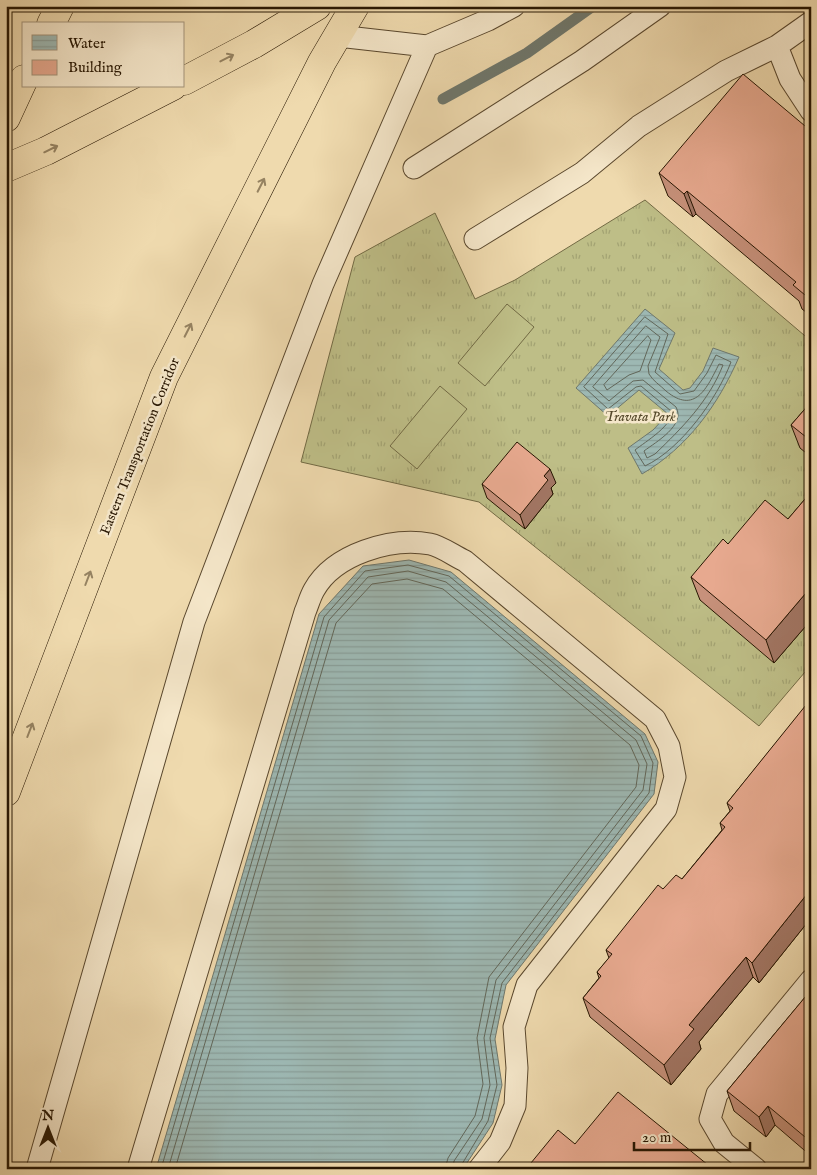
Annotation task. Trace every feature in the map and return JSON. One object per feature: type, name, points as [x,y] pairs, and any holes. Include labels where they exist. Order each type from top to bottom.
[{"type":"highway","points":[[52,22],[60,6]]},
{"type":"highway","points":[[185,80],[254,44],[317,6]]},
{"type":"highway","name":"Eastern Transportation Corridor","points":[[6,792],[164,377],[322,62],[355,6]]},
{"type":"highway","points":[[6,118],[22,83]]},
{"type":"highway","points":[[6,168],[46,151],[169,88]]},
{"type":"lane","points":[[338,36],[427,46],[488,20],[514,6]]},
{"type":"lane","points":[[414,168],[582,61],[660,6]]},
{"type":"lane","points":[[475,239],[582,173],[640,126],[726,71],[777,46],[811,22]]},
{"type":"lane","points":[[37,1169],[194,622],[323,284],[427,46]]},
{"type":"lane","points":[[777,46],[790,79],[811,111]]},
{"type":"lane","points":[[138,1169],[314,589],[335,567],[360,552],[392,542],[432,544],[464,561],[648,713],[655,719],[669,746],[675,777],[666,809],[527,985],[514,1027],[515,1106],[500,1142],[479,1169]]},
{"type":"lane","points":[[756,1169],[724,1143],[710,1119],[718,1094],[811,980]]},
{"type":"green space","name":"Travata Park","points":[[645,200],[811,341],[811,665],[759,726],[479,502],[301,462],[355,257],[435,213],[475,299],[515,280]]},
{"type":"green space","points":[[507,304],[534,327],[485,386],[458,363]]},
{"type":"green space","points":[[440,386],[467,409],[417,469],[390,446]]},
{"type":"water","points":[[645,309],[675,333],[659,369],[683,390],[690,388],[703,371],[713,348],[739,357],[721,392],[700,423],[674,451],[642,474],[628,448],[653,430],[668,414],[639,390],[608,416],[576,388]]},
{"type":"water","points":[[409,560],[451,572],[645,734],[658,762],[654,794],[506,985],[495,1039],[502,1085],[493,1123],[463,1169],[156,1169],[319,614],[363,566]]},
{"type":"building","points":[[743,74],[811,131],[811,300],[793,285],[796,282],[687,191],[684,194],[659,173]]},
{"type":"building","points":[[811,402],[811,441],[791,425]]},
{"type":"building","points":[[517,442],[550,469],[544,476],[548,480],[520,515],[482,484]]},
{"type":"building","points":[[811,492],[811,587],[766,640],[691,577],[723,539],[728,544],[765,500],[788,519]]},
{"type":"building","points":[[810,700],[811,870],[808,873],[811,876],[811,889],[752,963],[746,957],[689,1025],[694,1029],[664,1065],[583,998],[601,976],[597,972],[612,954],[606,950],[658,885],[663,889],[676,875],[682,879],[725,827],[720,823],[733,808],[727,803]]},
{"type":"building","points":[[811,990],[811,1142],[768,1106],[759,1117],[727,1091]]},
{"type":"building","points":[[618,1092],[713,1169],[526,1169],[558,1130],[575,1144]]},
{"type":"waterway","points":[[443,99],[527,53],[593,6]]}]
